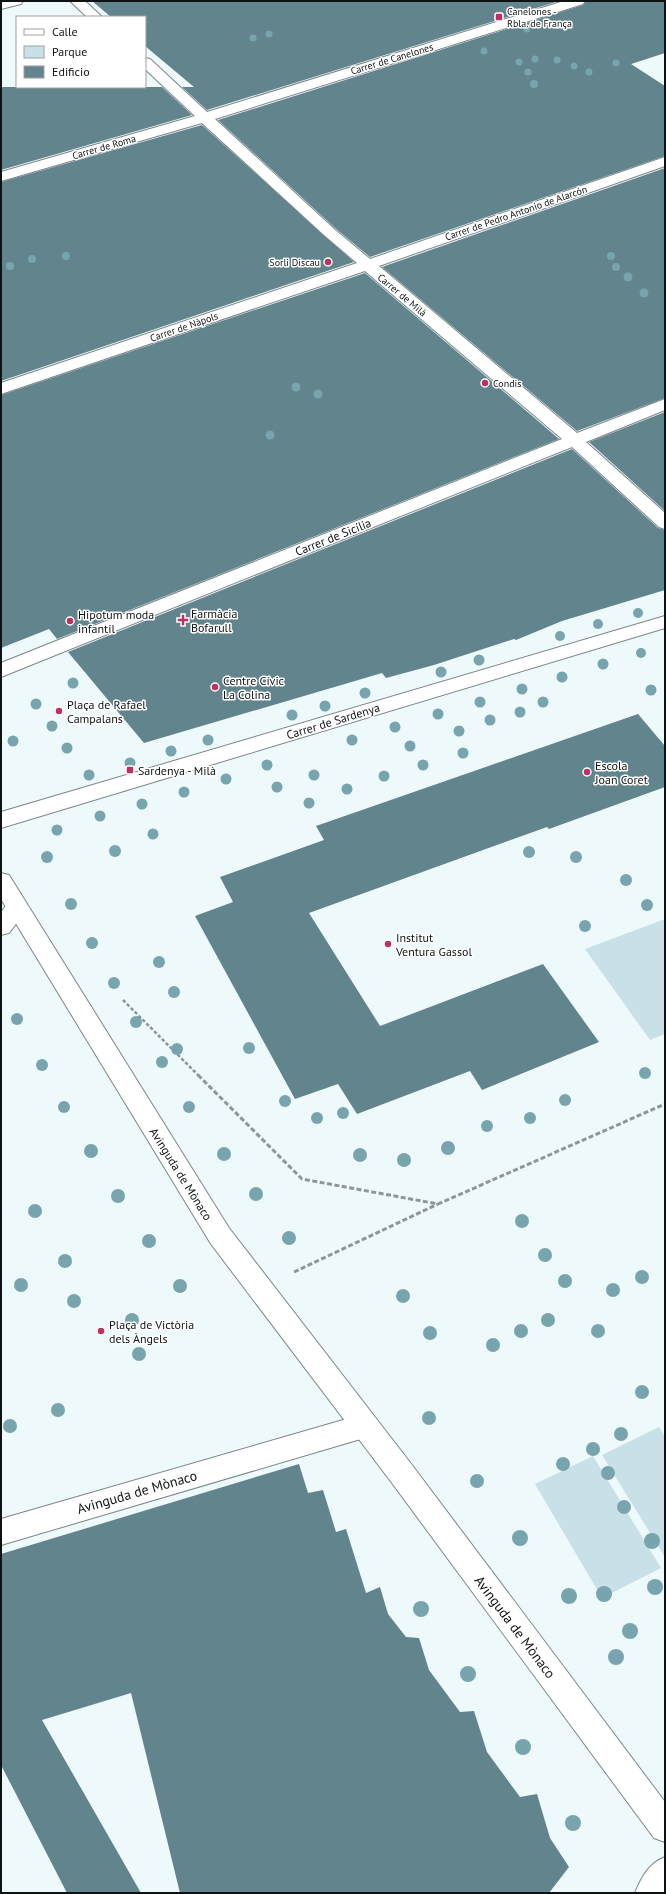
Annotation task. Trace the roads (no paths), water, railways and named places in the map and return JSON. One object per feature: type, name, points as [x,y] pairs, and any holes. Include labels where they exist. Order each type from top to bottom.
[{"type":"street","points":[[1,5],[16,1]]},
{"type":"street","points":[[77,1],[94,16]]},
{"type":"street","name":"Carrer de Canelones","points":[[206,117],[578,1]]},
{"type":"street","name":"Carrer de Milà","points":[[146,63],[367,265],[574,440],[665,522]]},
{"type":"street","name":"Carrer de Roma","points":[[1,177],[206,117]]},
{"type":"street","name":"Carrer de Pedro Antonio de Alarcón","points":[[367,265],[665,161]]},
{"type":"street","name":"Carrer de Nàpols","points":[[1,389],[367,265]]},
{"type":"street","name":"Carrer de Sicília","points":[[1,670],[665,404]]},
{"type":"street","name":"Carrer de Sardenya","points":[[1,820],[665,622]]},
{"type":"street","name":"Avinguda de Mònaco","points":[[1,881],[220,1236],[665,1828]]},
{"type":"street","points":[[1,927],[17,908]]},
{"type":"street","name":"Avinguda de Mònaco","points":[[1,1532],[364,1426]]},
{"type":"street","points":[[650,1893],[665,1872]]},
{"type":"place","name":"Canelones - Rbla. de França","points":[[499,17]]},
{"type":"place","name":"Sorli Discau","points":[[328,262]]},
{"type":"place","name":"Condis","points":[[485,383]]},
{"type":"place","name":"Farmàcia Bofarull","points":[[183,620]]},
{"type":"place","name":"Hipotum moda infantil","points":[[70,621]]},
{"type":"place","name":"Centre Cívic La Colina","points":[[215,687]]},
{"type":"place","name":"Plaça de Rafael Campalans","points":[[59,711]]},
{"type":"place","name":"Sardenya - Milà","points":[[130,770]]},
{"type":"place","name":"Escola Joan Coret","points":[[587,772]]},
{"type":"place","name":"Institut Ventura Gassol","points":[[388,944]]},
{"type":"place","name":"Plaça de Victòria dels Àngels","points":[[101,1331]]}]
